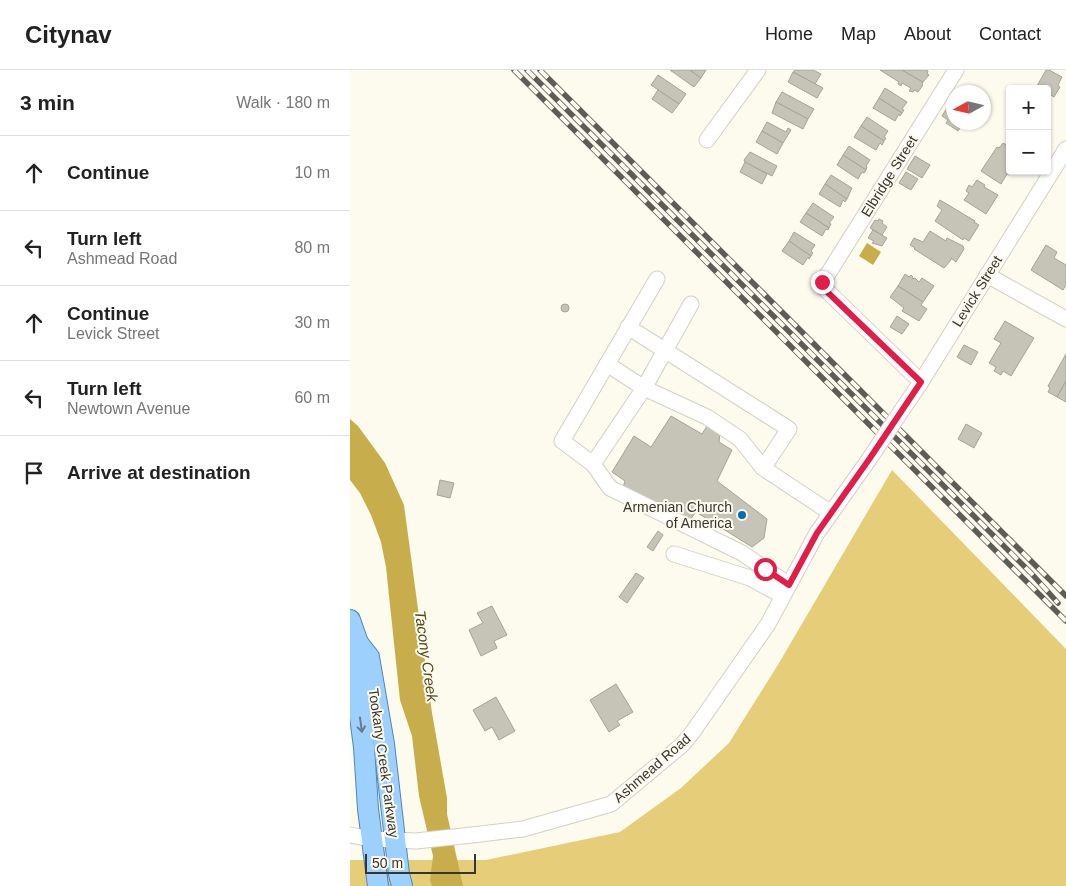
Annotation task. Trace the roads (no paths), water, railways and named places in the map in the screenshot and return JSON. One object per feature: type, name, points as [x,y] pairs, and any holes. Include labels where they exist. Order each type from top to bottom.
[{"type":"main road","name":"Tookany Creek Parkway","points":[[350,620],[358,643],[368,657],[384,744],[402,886]]},
{"type":"main road","name":"Tookany Creek Parkway","points":[[358,643],[353,664],[364,747],[368,809],[378,886]]},
{"type":"street","points":[[707,140],[758,70]]},
{"type":"street","name":"Elbridge Street","points":[[921,382],[820,285],[956,70]]},
{"type":"street","name":"Levick Street","points":[[886,434],[921,382],[1066,149]]},
{"type":"street","points":[[986,275],[1066,319]]},
{"type":"street","points":[[658,279],[562,441],[593,464],[610,488],[734,549],[786,590]]},
{"type":"street","points":[[593,464],[644,388],[691,304]]},
{"type":"street","points":[[628,327],[789,430],[763,468]]},
{"type":"street","points":[[607,364],[644,388],[707,417],[740,439],[763,468],[830,514]]},
{"type":"street","name":"Ashmead Road","points":[[350,835],[372,839],[416,841],[523,829],[611,804],[682,745],[692,733],[768,624],[817,533],[886,434]]},
{"type":"street","points":[[674,554],[786,590]]},
{"type":"railway","points":[[514,70],[1066,621]]},
{"type":"railway","points":[[527,70],[1031,573],[1058,603]]},
{"type":"railway","points":[[540,70],[1066,596]]},
{"type":"place","name":"Armenian Church of America","points":[[742,515]]},
{"type":"water label","name":"Tacony Creek","points":[[426,656]]}]
